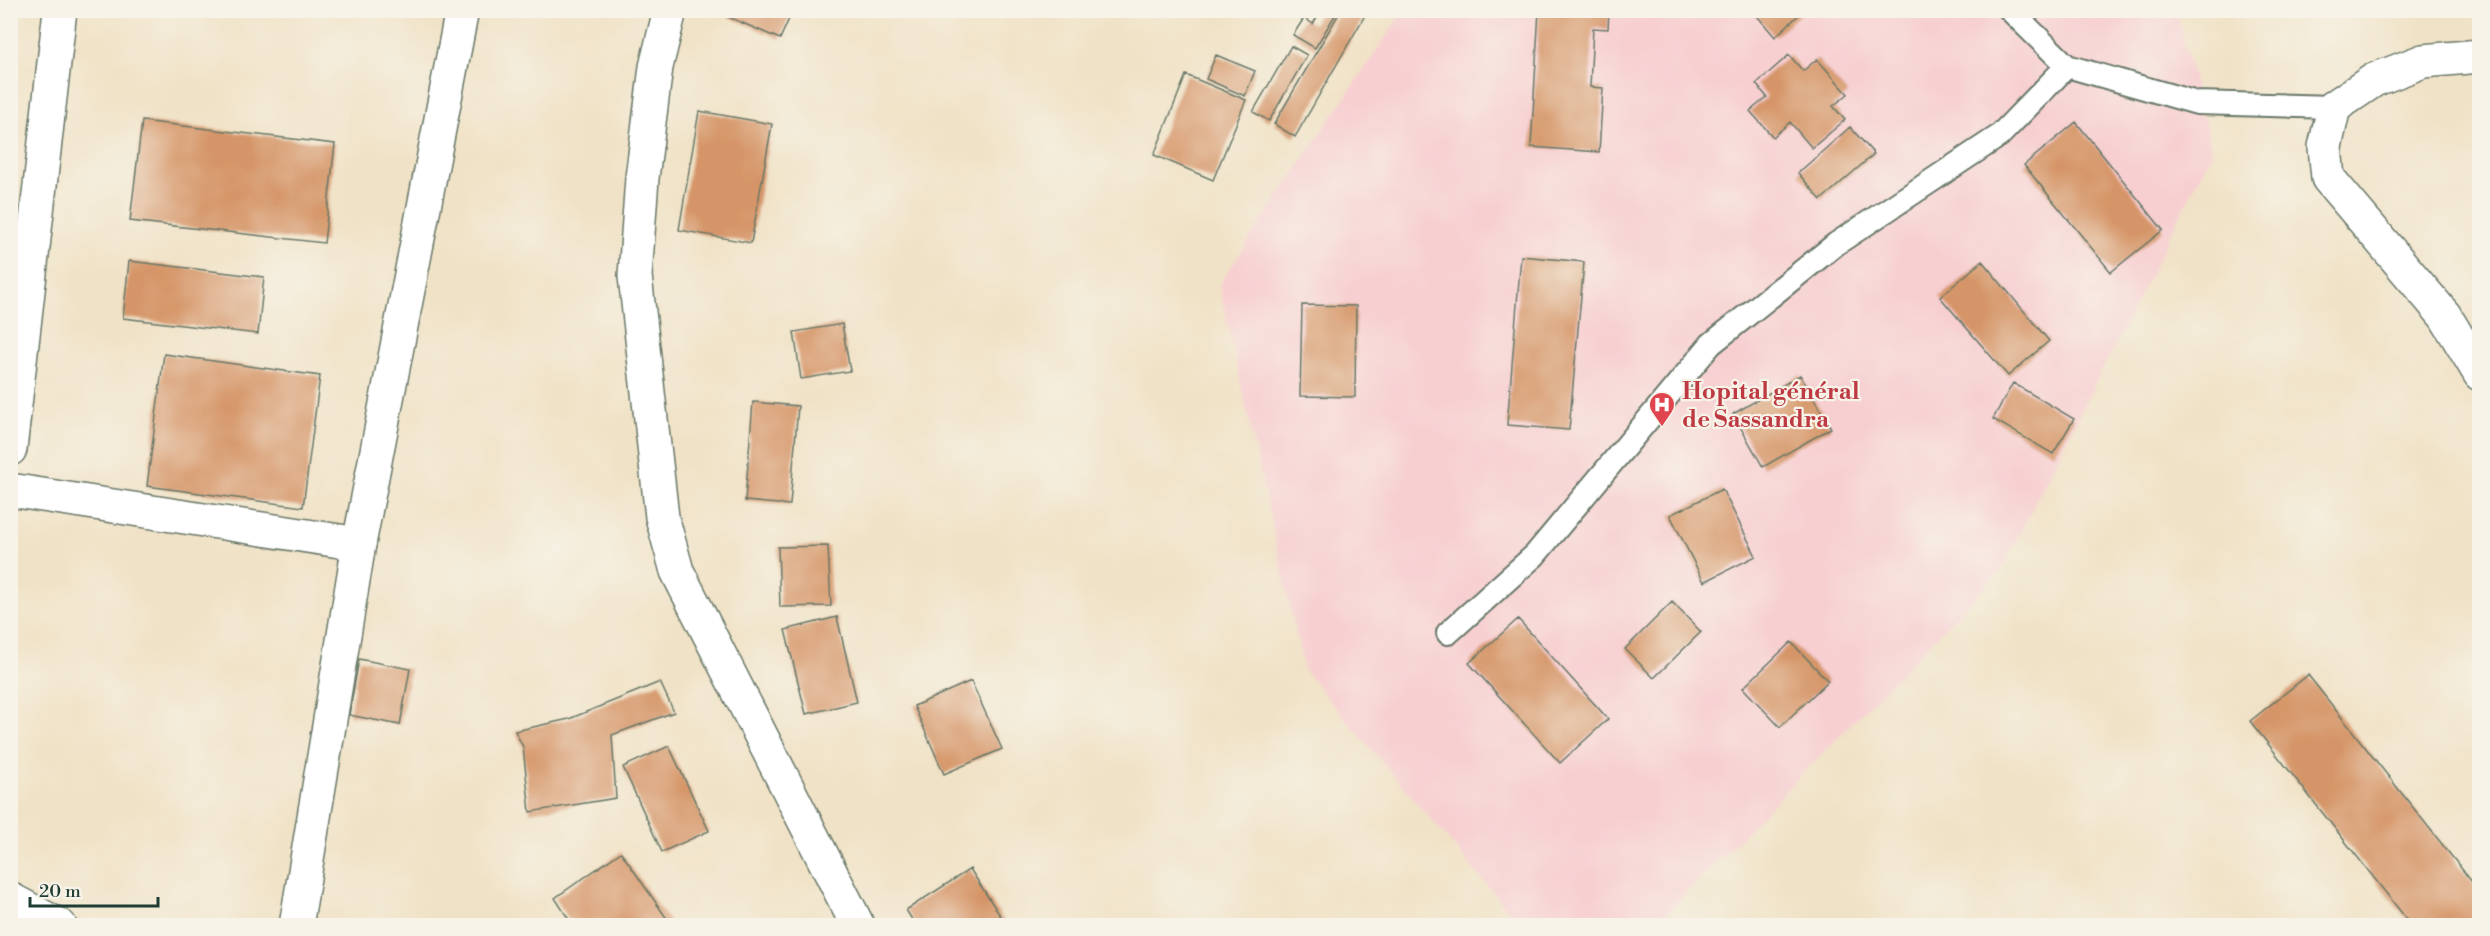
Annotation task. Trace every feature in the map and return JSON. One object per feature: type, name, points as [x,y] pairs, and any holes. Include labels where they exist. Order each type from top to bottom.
[{"type":"street","points":[[10,450],[60,10]]},
{"type":"street","points":[[296,926],[359,544],[462,10]]},
{"type":"street","points":[[670,10],[655,78],[642,178],[635,276],[662,517],[676,571],[858,926]]},
{"type":"street","points":[[2480,56],[2423,61],[2374,80],[2334,107],[2325,147],[2328,178],[2445,316],[2480,374]]},
{"type":"street","points":[[10,490],[359,544]]},
{"type":"street","points":[[10,899],[60,926]]},
{"type":"lane","points":[[2010,10],[2067,66],[2197,103],[2334,107]]},
{"type":"lane","points":[[1448,633],[1535,555],[1711,344],[1836,244],[1999,136],[2067,66]]},
{"type":"shaded area","name":"Hopital général de Sassandra","points":[[1403,11],[2176,11],[2212,152],[2001,570],[1655,925],[1521,925],[1304,670],[1219,285]]},
{"type":"building","points":[[712,10],[793,10],[780,39]]},
{"type":"building","points":[[1321,10],[1337,12],[1315,48],[1293,35],[1304,18],[1313,24]]},
{"type":"building","points":[[1341,10],[1368,10],[1295,137],[1274,124]]},
{"type":"building","points":[[1539,10],[1609,10],[1608,29],[1593,28],[1590,87],[1603,88],[1599,152],[1531,147]]},
{"type":"building","points":[[1752,10],[1804,10],[1775,37]]},
{"type":"building","points":[[1291,46],[1307,55],[1269,121],[1253,112]]},
{"type":"building","points":[[1216,55],[1255,71],[1245,96],[1206,79]]},
{"type":"building","points":[[1789,55],[1803,71],[1817,59],[1848,94],[1833,106],[1845,120],[1812,148],[1790,122],[1773,137],[1750,111],[1767,97],[1756,84]]},
{"type":"building","points":[[1186,75],[1246,100],[1213,180],[1154,155]]},
{"type":"building","points":[[699,111],[772,124],[751,243],[679,230]]},
{"type":"building","points":[[142,121],[335,144],[324,243],[130,221]]},
{"type":"building","points":[[2076,122],[2163,230],[2111,272],[2024,165]]},
{"type":"building","points":[[1850,127],[1874,154],[1821,200],[1798,173]]},
{"type":"building","points":[[1521,256],[1584,262],[1569,430],[1507,425]]},
{"type":"building","points":[[129,261],[264,277],[258,334],[123,318]]},
{"type":"building","points":[[1982,261],[2049,341],[2008,376],[1940,297]]},
{"type":"building","points":[[1302,305],[1356,306],[1355,397],[1300,396]]},
{"type":"building","points":[[842,324],[850,371],[801,379],[794,332]]},
{"type":"building","points":[[164,354],[320,376],[303,507],[147,486]]},
{"type":"building","points":[[1800,375],[1831,428],[1763,467],[1733,414]]},
{"type":"building","points":[[2013,383],[2074,419],[2053,454],[1993,419]]},
{"type":"building","points":[[753,402],[798,406],[790,505],[745,501]]},
{"type":"building","points":[[1722,489],[1756,556],[1704,582],[1670,515]]},
{"type":"building","points":[[828,546],[831,606],[780,607],[778,547]]},
{"type":"building","points":[[1672,602],[1701,632],[1654,678],[1625,649]]},
{"type":"building","points":[[837,617],[857,702],[806,714],[785,630]]},
{"type":"building","points":[[1518,619],[1608,719],[1560,763],[1469,663]]},
{"type":"building","points":[[1791,642],[1828,681],[1780,727],[1743,688]]},
{"type":"building","points":[[359,659],[410,669],[400,725],[349,715]]},
{"type":"building","points":[[2308,675],[2480,892],[2480,926],[2412,926],[2250,721]]},
{"type":"building","points":[[971,681],[1002,749],[944,774],[914,706]]},
{"type":"building","points":[[660,682],[674,712],[612,735],[616,798],[530,812],[523,747],[515,731],[569,719]]},
{"type":"building","points":[[669,746],[709,831],[662,852],[623,767]]},
{"type":"building","points":[[621,852],[672,926],[573,926],[555,898]]},
{"type":"building","points":[[970,869],[1007,926],[916,926],[906,910]]},
{"type":"place","name":"Hopital général de Sassandra","points":[[1662,428]]}]
